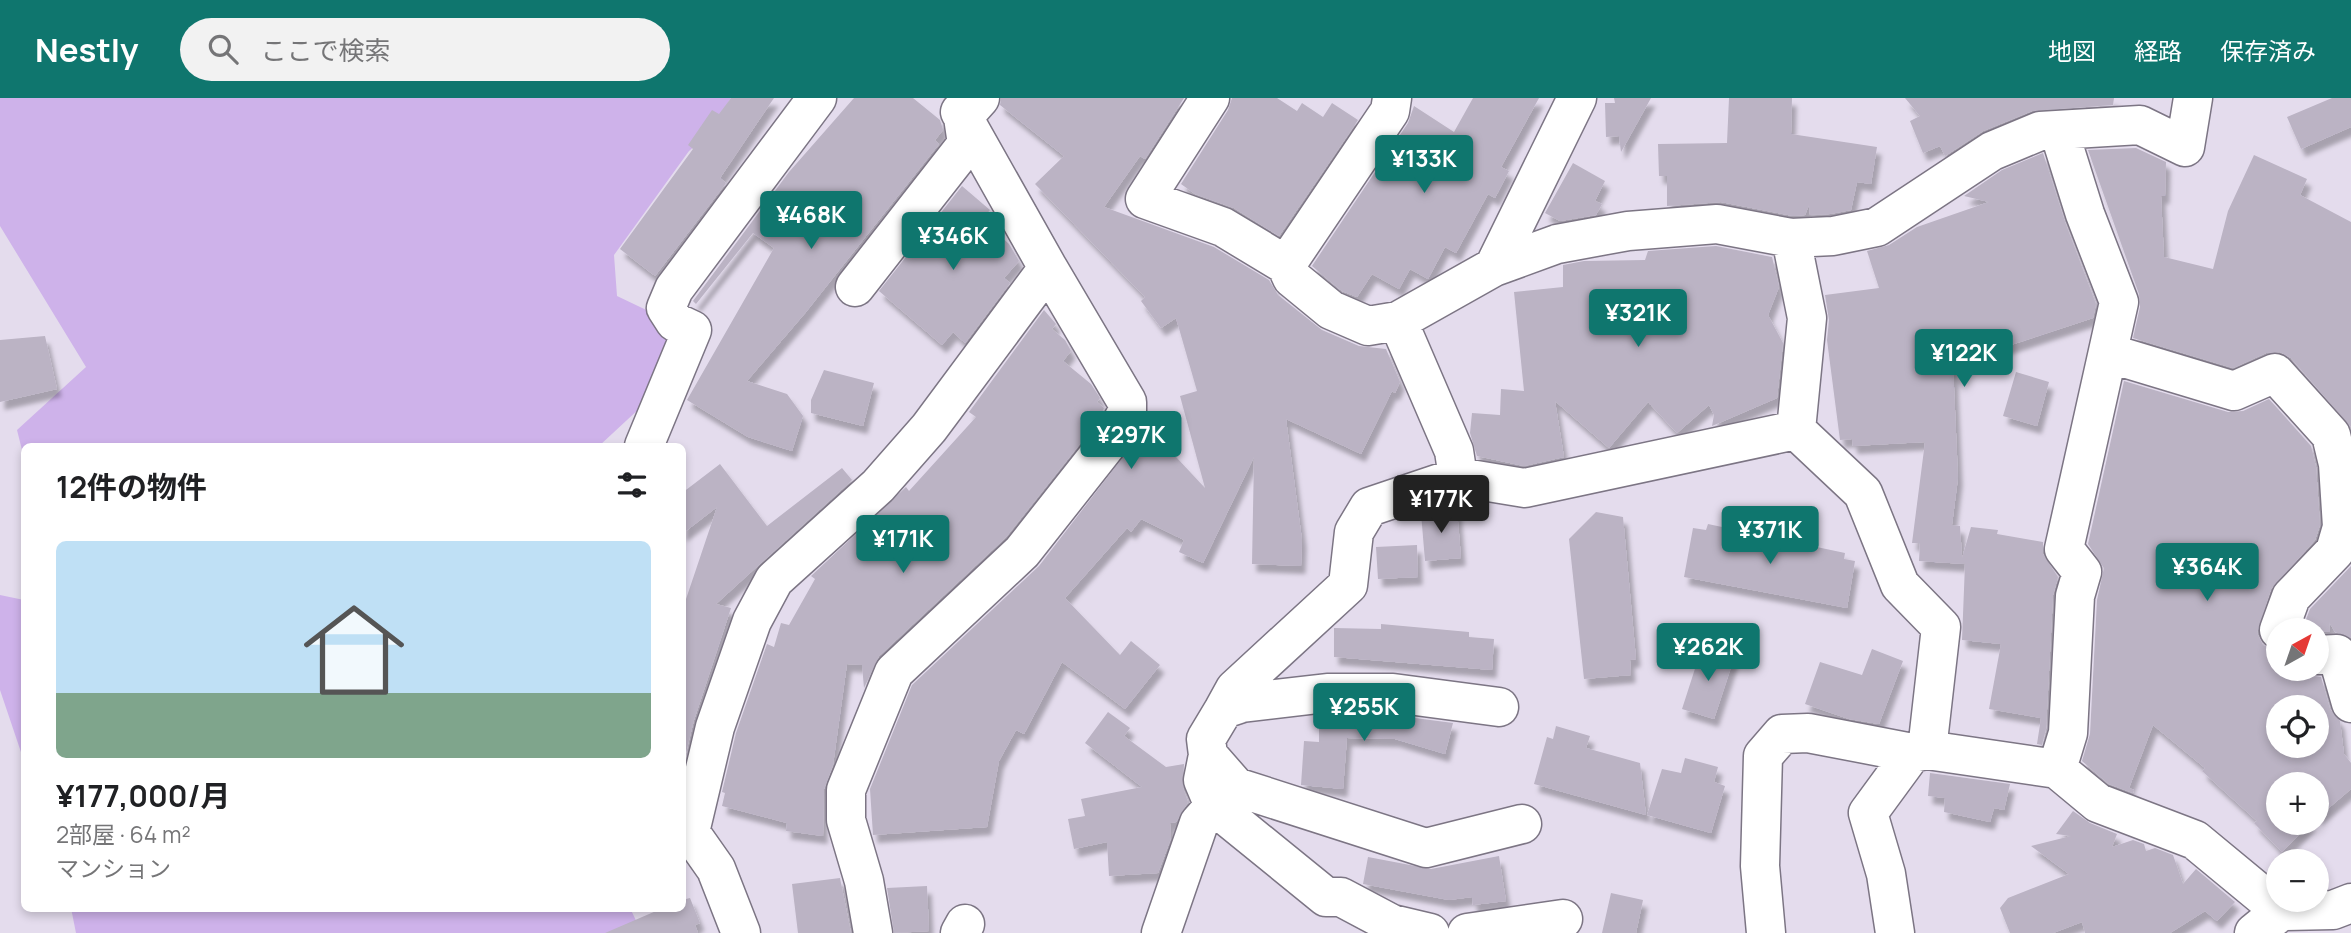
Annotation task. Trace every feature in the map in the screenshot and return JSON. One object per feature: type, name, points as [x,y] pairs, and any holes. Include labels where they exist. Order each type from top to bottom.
[{"type":"street","points":[[645,443],[692,330],[675,322],[666,308],[674,289],[817,98]]},
{"type":"street","points":[[1210,98],[1145,199],[1223,227],[1286,265],[1292,278],[1331,310],[1368,326],[1398,321],[1494,267],[1557,244],[1628,231],[1717,224],[1791,238],[1833,236],[1877,227],[1992,150],[2040,131],[2140,125],[2185,147],[2193,98]]},
{"type":"street","points":[[1286,265],[1323,206],[1390,111],[1392,98]]},
{"type":"street","points":[[1494,267],[1577,98]]},
{"type":"street","points":[[873,933],[864,881],[846,820],[846,790],[894,672],[1022,552],[1095,463],[1127,412],[1127,402],[1048,268],[964,104]]},
{"type":"street","points":[[855,287],[967,144],[964,104]]},
{"type":"street","points":[[2057,769],[2068,733],[2075,596],[2082,572],[2064,549],[2119,302],[2077,192],[2059,131]]},
{"type":"street","points":[[1791,238],[1807,318],[1796,430]]},
{"type":"street","points":[[741,933],[716,869],[686,831],[715,727],[752,621],[774,580],[878,486],[921,438],[1048,268]]},
{"type":"street","points":[[1398,321],[1454,451],[1458,477]]},
{"type":"street","points":[[2108,353],[2234,391],[2275,373],[2331,435],[2339,464],[2342,527],[2335,551],[2291,597],[2284,618]]},
{"type":"street","points":[[1430,933],[1392,924],[1341,897],[1326,897],[1214,806],[1203,780],[1208,755],[1206,739],[1236,689],[1348,585],[1354,532],[1369,507],[1458,477],[1525,488],[1796,430]]},
{"type":"street","points":[[1796,430],[1863,493],[1900,585],[1941,627],[1919,751],[1868,813],[1886,874],[1895,933]]},
{"type":"street","points":[[2329,654],[2337,654],[2351,703]]},
{"type":"street","points":[[1224,709],[1242,703],[1327,693],[1393,693],[1499,707]]},
{"type":"street","points":[[1766,933],[1760,866],[1763,756],[1782,734],[1808,733],[2057,769],[2098,803],[2195,840],[2267,922],[2333,910],[2351,903]]},
{"type":"street","points":[[1208,755],[1236,787],[1426,848],[1522,824]]},
{"type":"street","points":[[1161,933],[1199,823],[1214,806]]},
{"type":"street","points":[[1467,933],[1563,919]]},
{"type":"shaded area","points":[[0,98],[731,98],[705,137],[689,151],[614,255],[617,296],[682,327],[655,394],[602,443],[21,443],[21,446],[17,430],[86,367],[0,226]]},
{"type":"shaded area","points":[[0,595],[21,599],[21,752],[0,690]]},
{"type":"shaded area","points":[[72,912],[632,912],[642,933],[76,933]]},
{"type":"building","points":[[731,98],[774,98],[720,178],[726,183],[655,276],[620,249],[693,149],[688,145],[712,110],[719,114]]},
{"type":"building","points":[[854,98],[913,98],[940,120],[943,130],[935,140],[939,144],[806,312],[747,381],[787,394],[803,416],[792,451],[748,437],[687,400],[774,248],[753,233],[696,304],[693,301],[789,172]]},
{"type":"building","points":[[1001,98],[1184,98],[1145,159],[1140,156],[1104,207],[1214,247],[1269,280],[1278,295],[1322,330],[1359,346],[1386,349],[1400,382],[1395,393],[1392,391],[1361,454],[1286,419],[1302,540],[1301,566],[1252,564],[1254,457],[1203,563],[1179,552],[1184,540],[1141,519],[1131,532],[1127,528],[1065,598],[1120,655],[1131,641],[1160,665],[1125,709],[1062,662],[1024,734],[1016,730],[999,761],[987,827],[873,835],[870,789],[912,685],[1039,566],[1140,435],[1149,428],[1205,488],[1180,396],[1197,391],[1176,318],[1161,328],[1141,301],[1145,297],[1035,184],[1064,156],[1000,105]]},
{"type":"building","points":[[1232,98],[1277,98],[1297,111],[1302,103],[1323,117],[1332,103],[1358,120],[1279,236],[1234,208],[1195,194],[1181,184],[1228,110]]},
{"type":"building","points":[[1473,98],[1539,98],[1501,167],[1509,171],[1495,198],[1488,194],[1456,253],[1445,247],[1428,279],[1410,269],[1399,289],[1372,274],[1357,297],[1342,291],[1312,266],[1408,123],[1414,106],[1454,132]]},
{"type":"building","points":[[1614,98],[1651,98],[1621,152],[1619,136],[1606,137],[1605,103],[1615,103]]},
{"type":"building","points":[[1729,98],[1792,98],[1791,134],[1877,147],[1871,184],[1857,182],[1851,210],[1830,214],[1810,215],[1809,205],[1805,215],[1793,216],[1721,202],[1667,206],[1667,176],[1659,176],[1658,144],[1727,143]]},
{"type":"building","points":[[1905,98],[2114,98],[2113,105],[2032,111],[1983,131],[1945,156],[1940,146],[1923,153],[1910,121],[1920,116]]},
{"type":"building","points":[[2332,98],[2351,98],[2351,127],[2301,149],[2287,117]]},
{"type":"building","points":[[2136,148],[2166,162],[2165,196],[2161,196],[2164,257],[2213,269],[2228,211],[2254,155],[2307,179],[2300,195],[2351,222],[2351,427],[2291,358],[2280,352],[2266,353],[2233,368],[2133,338],[2140,307],[2139,294],[2088,150]]},
{"type":"building","points":[[2043,153],[2096,304],[2093,318],[1953,364],[1958,478],[1952,525],[1960,526],[1962,558],[1971,527],[1998,530],[1997,534],[2043,542],[2043,554],[2058,577],[2053,595],[2046,729],[2042,745],[2037,744],[2041,718],[1989,709],[2001,644],[1962,640],[1965,564],[1919,561],[1920,543],[1912,543],[1925,442],[1853,446],[1852,439],[1840,440],[1827,340],[1829,320],[1825,295],[1879,288],[1867,251],[1889,245],[1917,227],[1989,202],[1964,196],[2002,170]]},
{"type":"building","points":[[1573,163],[1605,181],[1595,201],[1602,204],[1596,215],[1560,221],[1545,213]]},
{"type":"building","points":[[962,186],[990,210],[982,219],[1009,244],[1019,261],[1004,278],[1010,283],[965,343],[953,332],[942,345],[879,291]]},
{"type":"building","points":[[1716,246],[1772,257],[1779,287],[1768,315],[1783,343],[1777,398],[1712,426],[1714,415],[1709,405],[1677,433],[1648,402],[1609,448],[1555,401],[1564,457],[1524,466],[1477,456],[1470,433],[1472,413],[1500,415],[1501,389],[1524,391],[1514,292],[1563,287],[1563,265],[1584,261],[1645,260],[1648,251]]},
{"type":"building","points":[[1044,310],[1056,324],[1052,329],[1065,340],[1071,351],[1063,361],[1091,384],[1100,398],[1097,402],[1104,408],[1098,421],[1006,537],[879,656],[864,688],[862,665],[847,664],[833,765],[824,789],[823,836],[786,831],[787,823],[722,806],[725,793],[722,792],[736,733],[767,644],[774,647],[781,623],[789,625],[815,579],[811,576],[906,487],[909,491],[976,417],[969,412]]},
{"type":"building","points":[[45,336],[57,389],[0,402],[0,340]]},
{"type":"building","points":[[824,370],[874,383],[863,426],[811,413],[811,400]]},
{"type":"building","points":[[2016,372],[2049,382],[2037,426],[2003,416]]},
{"type":"building","points":[[2124,381],[2228,412],[2243,411],[2269,399],[2311,446],[2316,467],[2320,525],[2315,540],[2271,589],[2257,633],[2266,646],[2266,681],[2322,681],[2326,695],[2266,695],[2266,758],[2329,758],[2329,705],[2340,721],[2344,754],[2351,763],[2351,789],[2329,808],[2329,772],[2266,772],[2266,835],[2299,835],[2285,849],[2279,849],[2254,823],[2257,821],[2202,771],[2205,768],[2153,725],[2129,788],[2134,790],[2133,793],[2109,784],[2082,761],[2090,734],[2097,600],[2104,568],[2088,544]]},
{"type":"building","points":[[720,464],[767,526],[842,468],[852,480],[716,604],[731,608],[686,753],[686,599],[717,507],[686,531],[686,490]]},
{"type":"building","points":[[1457,509],[1461,558],[1425,561],[1421,513]]},
{"type":"building","points":[[1596,512],[1623,517],[1636,659],[1630,660],[1631,675],[1584,679],[1569,539]]},
{"type":"building","points":[[1708,524],[1845,553],[1844,559],[1855,561],[1847,608],[1684,577],[1693,528],[1706,530]]},
{"type":"building","points":[[1417,545],[1418,577],[1378,579],[1376,547]]},
{"type":"building","points":[[2351,566],[2351,638],[2335,632],[2329,618],[2307,618],[2310,609]]},
{"type":"building","points":[[1381,624],[1469,632],[1469,637],[1494,639],[1492,670],[1334,657],[1334,628],[1381,629]]},
{"type":"building","points":[[1702,647],[1734,658],[1714,719],[1682,709]]},
{"type":"building","points":[[1872,649],[1903,661],[1879,724],[1849,719],[1805,704],[1820,662],[1862,675]]},
{"type":"building","points":[[1108,712],[1130,728],[1124,736],[1166,767],[1184,764],[1183,788],[1188,802],[1176,822],[1170,823],[1171,838],[1158,873],[1109,876],[1107,842],[1074,849],[1068,819],[1085,816],[1081,799],[1142,787],[1085,743]]},
{"type":"building","points":[[1392,715],[1453,723],[1445,754],[1395,739],[1347,738],[1343,789],[1301,785],[1304,741],[1319,742],[1319,716]]},
{"type":"building","points":[[1556,726],[1590,736],[1586,748],[1640,763],[1646,815],[1534,784],[1547,737],[1553,739]]},
{"type":"building","points":[[1685,758],[1718,767],[1714,782],[1725,786],[1711,833],[1647,815],[1662,769],[1681,773]]},
{"type":"building","points":[[1930,773],[2010,784],[2004,810],[1994,808],[1990,822],[1944,812],[1945,798],[1928,796]]},
{"type":"building","points":[[2073,811],[2090,823],[2117,834],[2112,847],[2133,840],[2144,844],[2146,851],[2155,848],[2173,855],[2183,884],[2196,869],[2235,902],[2217,921],[2205,911],[2170,933],[2085,933],[2082,922],[2053,933],[2010,933],[2000,908],[2008,898],[2069,874],[2031,846],[2071,836],[2056,834]]},
{"type":"building","points":[[1499,856],[1506,901],[1473,905],[1472,897],[1449,900],[1363,884],[1368,857],[1431,869]]},
{"type":"building","points":[[840,878],[851,933],[798,933],[792,884]]},
{"type":"building","points":[[927,886],[929,931],[894,933],[887,888]]},
{"type":"building","points":[[1611,893],[1643,900],[1636,933],[1602,933]]},
{"type":"building","points":[[690,898],[700,923],[695,925],[698,933],[605,933],[654,912],[686,912],[686,899]]}]
